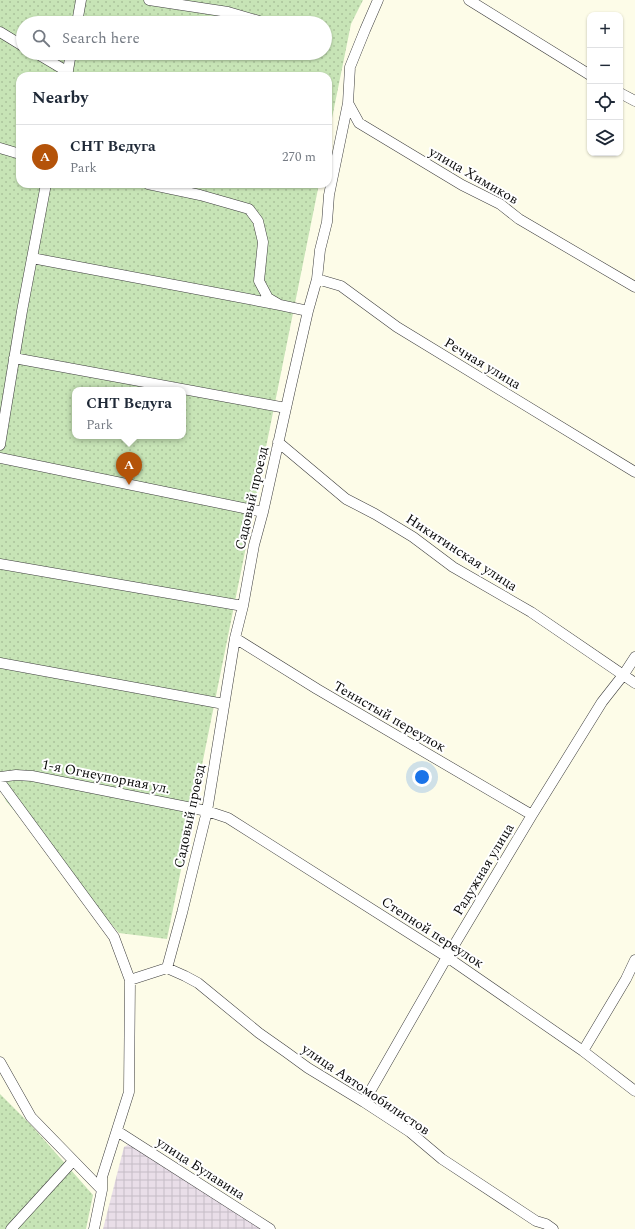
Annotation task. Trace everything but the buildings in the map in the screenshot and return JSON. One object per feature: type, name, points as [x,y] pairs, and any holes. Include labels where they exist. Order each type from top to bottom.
[{"type":"street","points":[[78,16],[81,0]]},
{"type":"street","points":[[149,0],[228,12],[242,16]]},
{"type":"street","name":"Садовый проезд","points":[[332,180],[348,103],[350,67],[378,0]]},
{"type":"street","points":[[469,0],[587,73]]},
{"type":"street","points":[[0,32],[16,42]]},
{"type":"street","points":[[46,60],[64,72]]},
{"type":"street","points":[[67,72],[70,60]]},
{"type":"street","points":[[623,95],[635,102]]},
{"type":"street","name":"улица Химиков","points":[[348,103],[359,123],[462,185],[500,204],[519,219],[635,286]]},
{"type":"street","points":[[0,148],[16,153]]},
{"type":"street","points":[[0,444],[45,188]]},
{"type":"street","points":[[167,188],[200,195],[249,209],[258,221],[263,242],[259,281],[268,298],[280,305]]},
{"type":"street","name":"Садовый проезд","points":[[167,968],[207,811],[234,638],[243,606],[254,545],[263,512],[308,311],[317,279],[320,250],[327,222],[330,188]]},
{"type":"street","points":[[32,258],[308,311]]},
{"type":"street","name":"Речная улица","points":[[317,279],[341,286],[397,327],[635,472]]},
{"type":"street","points":[[14,358],[172,387]]},
{"type":"street","points":[[186,390],[286,408]]},
{"type":"street","name":"Никитинская улица","points":[[278,442],[346,499],[375,514],[413,537],[453,567],[531,612],[624,674],[635,683]]},
{"type":"street","points":[[0,458],[263,512]]},
{"type":"street","points":[[0,564],[243,606]]},
{"type":"street","name":"Тенистый переулок","points":[[234,638],[324,693],[532,815]]},
{"type":"street","name":"Радужная улица","points":[[364,1102],[447,957],[532,815],[602,702],[635,657]]},
{"type":"street","points":[[0,663],[224,704]]},
{"type":"street","name":"1-я Огнеупорная ул.","points":[[0,777],[16,775],[32,776],[207,811]]},
{"type":"street","points":[[0,782],[114,937],[130,980],[129,1092],[102,1177],[102,1190],[94,1229]]},
{"type":"street","name":"Степной переулок","points":[[207,811],[228,818],[447,957],[583,1051],[635,1091]]},
{"type":"street","points":[[583,1051],[626,979],[635,960]]},
{"type":"street","points":[[130,980],[167,968]]},
{"type":"street","name":"улица Автомобилистов","points":[[167,968],[198,983],[259,1033],[308,1068],[410,1132],[442,1159],[536,1221],[546,1224],[553,1229]]},
{"type":"street","points":[[0,1062],[31,1117],[102,1190]]},
{"type":"street","name":"улица Булавина","points":[[117,1131],[270,1229]]},
{"type":"street","points":[[11,1229],[73,1161]]},
{"type":"shaded area","points":[[133,1142],[265,1229],[103,1229],[124,1147]]},
{"type":"green space","points":[[0,0],[363,0],[351,24],[332,118],[332,72],[16,72],[16,188],[318,188],[167,939],[119,933],[6,801],[0,786]]},
{"type":"green space","points":[[0,1094],[31,1125],[93,1195],[86,1229],[0,1229]]},
{"type":"place","name":"СНТ Ведуга","points":[[129,485]]}]
